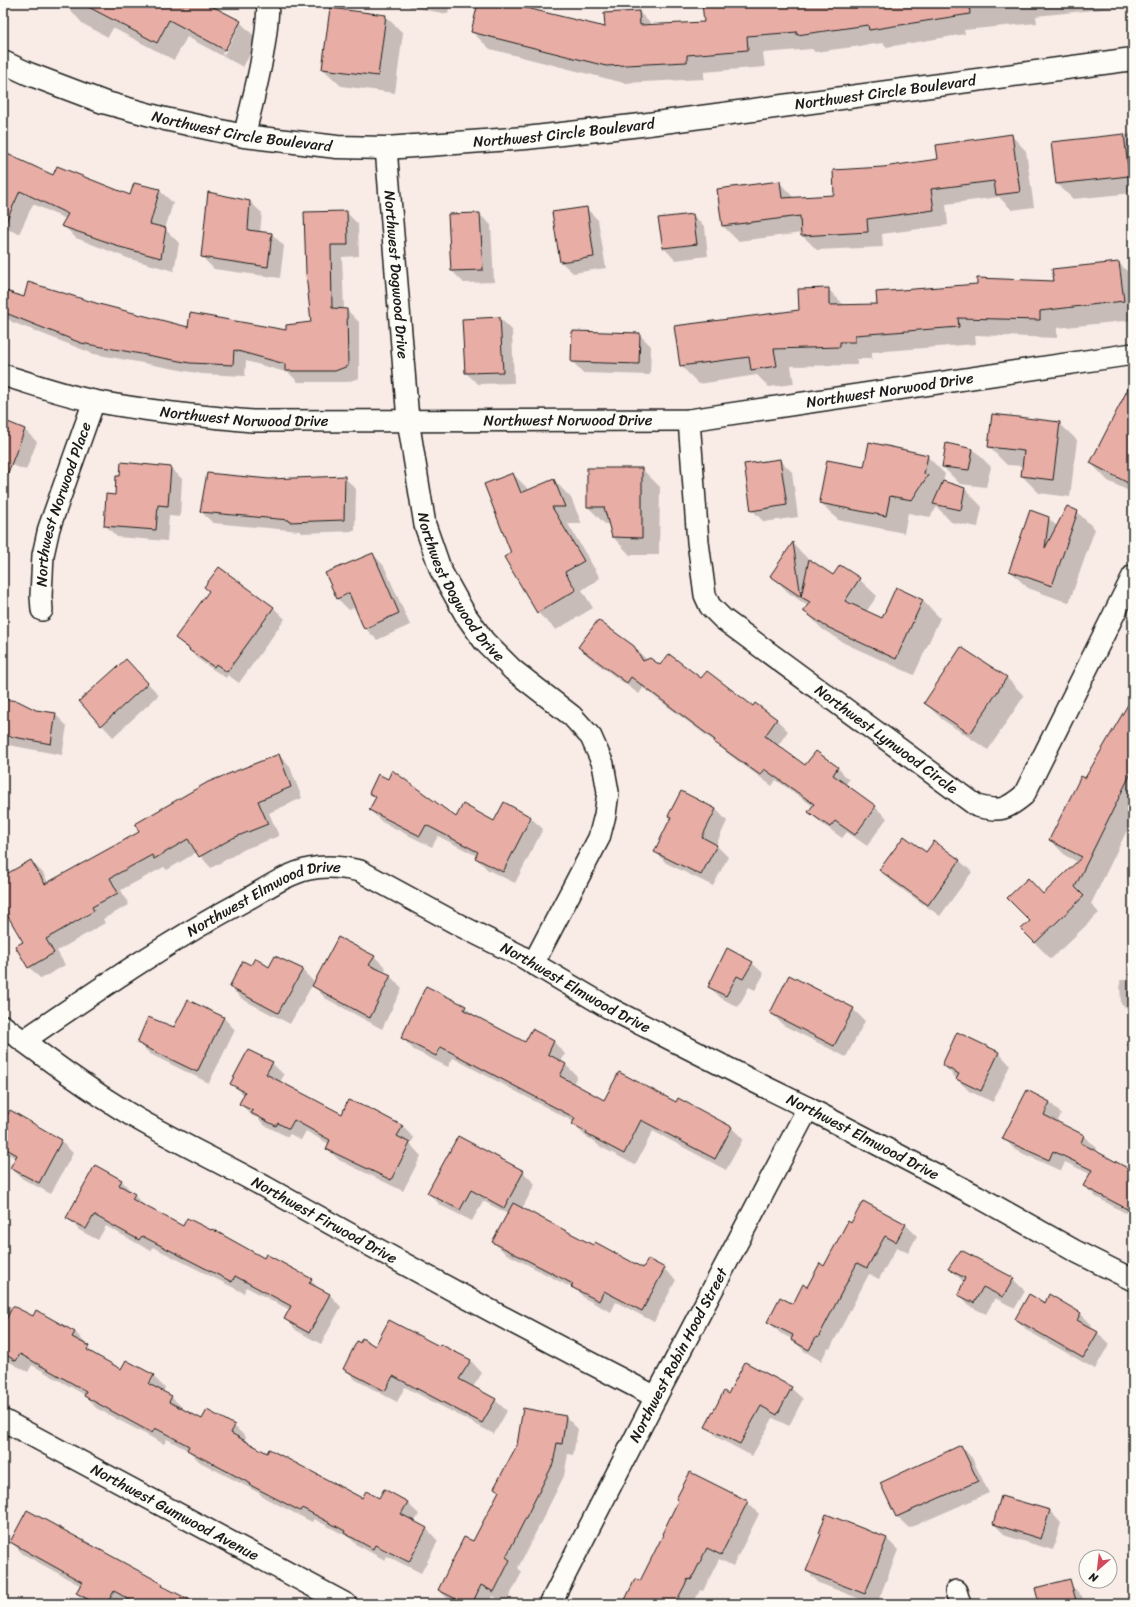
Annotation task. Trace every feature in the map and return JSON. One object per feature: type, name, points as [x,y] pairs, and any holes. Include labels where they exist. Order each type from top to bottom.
[{"type":"main road","name":"Northwest Circle Boulevard","points":[[3,62],[29,74],[103,102],[166,119],[244,136],[337,147],[386,148],[526,138],[641,125],[1133,59]]},
{"type":"street","points":[[244,136],[257,84],[268,23],[268,3]]},
{"type":"street","name":"Northwest Dogwood Drive","points":[[386,148],[408,420],[425,525],[442,571],[465,614],[484,641],[513,670],[572,716],[591,737],[603,764],[608,792],[605,815],[599,838],[533,964]]},
{"type":"street","name":"Northwest Norwood Drive","points":[[3,375],[72,396],[94,401],[252,421],[689,420],[1133,354]]},
{"type":"street","name":"Northwest Norwood Place","points":[[42,610],[43,555],[49,528],[94,401]]},
{"type":"street","name":"Northwest Lynwood Circle","points":[[689,420],[698,542],[705,595],[710,606],[723,618],[977,806],[994,810],[999,809],[1010,806],[1024,796],[1133,576]]},
{"type":"street","name":"Northwest Elmwood Drive","points":[[23,1041],[88,996],[218,915],[291,875],[308,869],[343,867],[360,872],[519,955],[609,1008],[808,1108],[977,1196],[1075,1251],[1133,1280]]},
{"type":"street","name":"Northwest Firwood Drive","points":[[3,1026],[56,1066],[135,1118],[244,1175],[395,1259],[656,1397]]},
{"type":"street","name":"Northwest Robin Hood Street","points":[[550,1604],[656,1397],[808,1108]]},
{"type":"street","name":"Northwest Gumwood Avenue","points":[[3,1420],[346,1604]]},
{"type":"building","points":[[81,3],[206,3],[241,21],[225,50],[169,20],[157,43]]},
{"type":"building","points":[[478,3],[506,3],[605,27],[604,13],[639,11],[640,25],[704,22],[702,3],[969,3],[970,14],[869,30],[868,25],[797,35],[797,32],[747,36],[748,50],[687,55],[687,62],[606,66],[471,32]]},
{"type":"building","points":[[330,8],[386,15],[378,76],[322,69]]},
{"type":"building","points":[[1012,134],[1020,192],[996,195],[994,181],[931,189],[934,210],[867,219],[868,232],[801,236],[800,216],[722,226],[717,189],[780,181],[782,198],[834,195],[833,170],[883,167],[938,159],[936,145]]},
{"type":"building","points":[[1124,134],[1129,176],[1056,184],[1051,142]]},
{"type":"building","points":[[3,152],[53,175],[57,166],[130,195],[134,183],[160,189],[150,224],[166,228],[161,258],[116,246],[61,226],[68,214],[20,191],[3,228]]},
{"type":"building","points":[[208,192],[250,201],[248,230],[272,233],[268,267],[201,257]]},
{"type":"building","points":[[587,207],[594,257],[560,262],[552,212]]},
{"type":"building","points":[[347,211],[348,245],[331,245],[332,308],[347,309],[348,366],[335,371],[285,371],[285,364],[234,350],[233,365],[190,363],[81,343],[3,312],[3,290],[24,297],[28,282],[99,304],[188,327],[190,313],[286,330],[286,325],[311,322],[306,273],[304,212]]},
{"type":"building","points":[[480,213],[483,270],[451,271],[448,214]]},
{"type":"building","points":[[693,214],[697,244],[663,248],[658,218]]},
{"type":"building","points":[[1119,262],[1124,301],[1040,311],[1040,320],[958,318],[959,327],[855,335],[855,342],[840,342],[840,347],[774,349],[777,366],[751,370],[749,357],[680,366],[674,326],[799,310],[798,289],[829,288],[829,305],[877,304],[876,292],[977,284],[977,278],[1054,281],[1052,269]]},
{"type":"building","points":[[500,317],[503,372],[465,373],[462,319]]},
{"type":"building","points":[[572,331],[640,333],[639,364],[571,362]]},
{"type":"building","points":[[1133,379],[1133,472],[1128,483],[1090,463]]},
{"type":"building","points":[[992,414],[1060,422],[1053,480],[1021,476],[1024,451],[988,447]]},
{"type":"building","points":[[3,420],[25,429],[4,483],[3,483]]},
{"type":"building","points":[[869,442],[928,455],[924,474],[928,475],[912,500],[890,496],[886,516],[819,503],[821,500],[819,501],[827,460],[864,467]]},
{"type":"building","points":[[946,443],[973,449],[969,470],[942,467]]},
{"type":"building","points":[[780,459],[787,505],[751,511],[744,464]]},
{"type":"building","points":[[121,462],[171,467],[168,506],[158,505],[156,530],[104,526],[106,494],[115,495],[116,476],[120,476]]},
{"type":"building","points":[[587,468],[642,468],[642,538],[612,537],[604,507],[587,507]]},
{"type":"building","points":[[207,473],[269,479],[345,476],[344,520],[289,522],[289,520],[200,512]]},
{"type":"building","points":[[513,473],[521,493],[554,479],[565,507],[552,507],[584,561],[565,572],[576,590],[537,613],[504,557],[511,553],[484,484]]},
{"type":"building","points":[[943,481],[965,488],[961,510],[933,504]]},
{"type":"building","points":[[1067,506],[1078,511],[1052,586],[1009,571],[1030,510],[1049,517],[1045,548]]},
{"type":"building","points":[[793,542],[801,597],[770,576]]},
{"type":"building","points":[[373,553],[399,613],[364,629],[349,593],[337,599],[325,573]]},
{"type":"building","points":[[809,559],[833,575],[840,565],[860,578],[845,601],[882,618],[896,587],[923,600],[896,659],[825,626],[803,611],[810,602],[801,597]]},
{"type":"building","points":[[219,567],[274,607],[227,672],[216,664],[214,667],[189,650],[190,649],[175,638],[209,591],[204,587]]},
{"type":"building","points":[[598,620],[634,646],[643,661],[650,658],[660,665],[669,654],[701,678],[707,671],[753,706],[755,703],[777,719],[765,736],[805,765],[816,751],[838,767],[833,775],[876,806],[855,835],[835,821],[830,827],[808,812],[814,804],[764,769],[760,775],[714,742],[715,740],[631,677],[627,683],[578,647]]},
{"type":"building","points":[[961,647],[1007,677],[970,734],[924,703]]},
{"type":"building","points":[[126,659],[148,683],[101,726],[79,701]]},
{"type":"building","points":[[1133,696],[1133,769],[1075,887],[1084,896],[1035,943],[1021,929],[1030,921],[1007,898],[1028,878],[1043,894],[1082,857],[1049,840],[1081,776],[1085,778]]},
{"type":"building","points":[[3,699],[18,701],[36,710],[56,713],[51,744],[3,735]]},
{"type":"building","points":[[279,754],[291,787],[258,801],[268,824],[233,838],[199,857],[188,839],[154,859],[152,855],[110,878],[118,893],[92,907],[94,911],[46,939],[54,953],[28,968],[15,946],[23,942],[3,908],[3,876],[31,860],[45,884],[139,832],[135,824],[208,782]]},
{"type":"building","points":[[392,770],[456,817],[463,804],[494,821],[504,802],[531,817],[503,872],[475,858],[478,852],[426,825],[420,836],[369,810],[376,797],[369,793],[378,774],[388,779]]},
{"type":"building","points":[[681,791],[716,809],[702,837],[717,845],[701,875],[654,852],[671,817],[668,816]]},
{"type":"building","points":[[904,836],[926,852],[934,841],[960,860],[928,905],[879,870]]},
{"type":"building","points":[[338,937],[375,956],[369,965],[391,975],[370,1018],[312,986]]},
{"type":"building","points":[[727,948],[753,962],[743,979],[737,976],[726,996],[708,987]]},
{"type":"building","points":[[275,956],[303,969],[278,1013],[229,987],[243,961],[251,965],[255,958],[269,967]]},
{"type":"building","points":[[789,975],[854,1008],[834,1046],[770,1013]]},
{"type":"building","points":[[426,986],[466,1006],[464,1010],[525,1042],[532,1029],[554,1041],[548,1054],[566,1064],[560,1076],[604,1100],[619,1072],[676,1102],[678,1098],[732,1127],[715,1159],[641,1120],[624,1154],[586,1134],[587,1132],[572,1124],[575,1118],[441,1047],[436,1056],[401,1038]]},
{"type":"building","points":[[188,1000],[224,1017],[197,1072],[137,1043],[148,1017],[174,1027]]},
{"type":"building","points":[[957,1032],[999,1052],[981,1091],[956,1079],[959,1074],[942,1065]]},
{"type":"building","points":[[248,1050],[273,1062],[266,1074],[342,1114],[348,1100],[371,1109],[403,1126],[397,1136],[410,1143],[391,1180],[326,1149],[330,1140],[294,1120],[289,1129],[278,1123],[276,1126],[251,1113],[253,1111],[239,1104],[245,1092],[230,1084]]},
{"type":"building","points":[[1027,1090],[1050,1102],[1044,1115],[1084,1135],[1081,1143],[1133,1171],[1133,1212],[1083,1186],[1092,1170],[1053,1151],[1049,1160],[1002,1139]]},
{"type":"building","points":[[10,1110],[62,1140],[39,1183],[10,1168],[17,1155],[3,1147],[3,1123]]},
{"type":"building","points":[[458,1136],[524,1171],[504,1208],[471,1190],[460,1210],[427,1193]]},
{"type":"building","points":[[95,1165],[122,1180],[119,1185],[135,1194],[132,1199],[183,1226],[187,1218],[211,1230],[212,1229],[264,1258],[266,1254],[312,1279],[309,1283],[330,1294],[309,1333],[284,1319],[291,1306],[235,1276],[232,1282],[142,1236],[139,1240],[94,1215],[86,1229],[66,1218]]},
{"type":"building","points":[[863,1201],[906,1224],[896,1242],[885,1236],[867,1268],[857,1263],[818,1338],[816,1337],[809,1350],[791,1340],[793,1335],[767,1322],[780,1297],[793,1304],[803,1284],[807,1287],[820,1263],[824,1266],[848,1221],[851,1223]]},
{"type":"building","points":[[513,1203],[593,1245],[595,1242],[643,1268],[648,1259],[665,1268],[642,1311],[604,1291],[599,1301],[571,1287],[573,1284],[492,1242]]},
{"type":"building","points":[[961,1250],[1014,1278],[1003,1297],[983,1287],[974,1303],[958,1295],[965,1278],[948,1269]]},
{"type":"building","points":[[1029,1294],[1045,1303],[1049,1294],[1081,1313],[1077,1320],[1098,1332],[1083,1358],[1015,1319]]},
{"type":"building","points":[[13,1306],[33,1316],[36,1310],[75,1332],[72,1337],[89,1346],[87,1350],[121,1369],[126,1360],[154,1375],[149,1384],[172,1396],[169,1402],[202,1419],[207,1410],[235,1425],[231,1433],[267,1453],[269,1449],[362,1498],[366,1491],[379,1498],[384,1489],[408,1502],[401,1514],[427,1528],[409,1562],[375,1545],[373,1549],[344,1533],[345,1531],[302,1508],[300,1511],[250,1485],[251,1484],[187,1450],[189,1446],[155,1428],[152,1433],[84,1396],[86,1391],[20,1354],[16,1361],[3,1353],[3,1325]]},
{"type":"building","points":[[389,1320],[439,1346],[440,1344],[471,1360],[459,1379],[496,1399],[482,1423],[393,1376],[385,1391],[343,1369],[357,1341],[360,1343],[362,1338],[375,1346]]},
{"type":"building","points":[[745,1362],[792,1387],[777,1415],[761,1406],[740,1444],[705,1427],[724,1391],[728,1394]]},
{"type":"building","points":[[523,1408],[566,1416],[562,1444],[557,1443],[553,1464],[506,1557],[510,1560],[494,1592],[481,1585],[472,1604],[466,1604],[438,1590],[464,1537],[473,1541],[499,1491],[494,1488],[517,1445]]},
{"type":"building","points":[[961,1445],[978,1481],[896,1517],[880,1483]]},
{"type":"building","points":[[690,1472],[748,1501],[721,1555],[707,1548],[691,1580],[688,1579],[675,1604],[623,1604],[635,1579],[640,1581],[663,1535],[662,1534],[678,1501],[676,1499]]},
{"type":"building","points":[[1001,1496],[1050,1510],[1041,1539],[993,1524]]},
{"type":"building","points":[[27,1510],[163,1584],[162,1586],[198,1604],[137,1604],[114,1591],[107,1604],[97,1604],[76,1593],[82,1582],[10,1542]]},
{"type":"building","points":[[826,1514],[887,1538],[865,1594],[806,1571],[821,1534],[819,1533]]},
{"type":"building","points":[[1070,1579],[1077,1604],[1039,1604],[1035,1588]]}]
